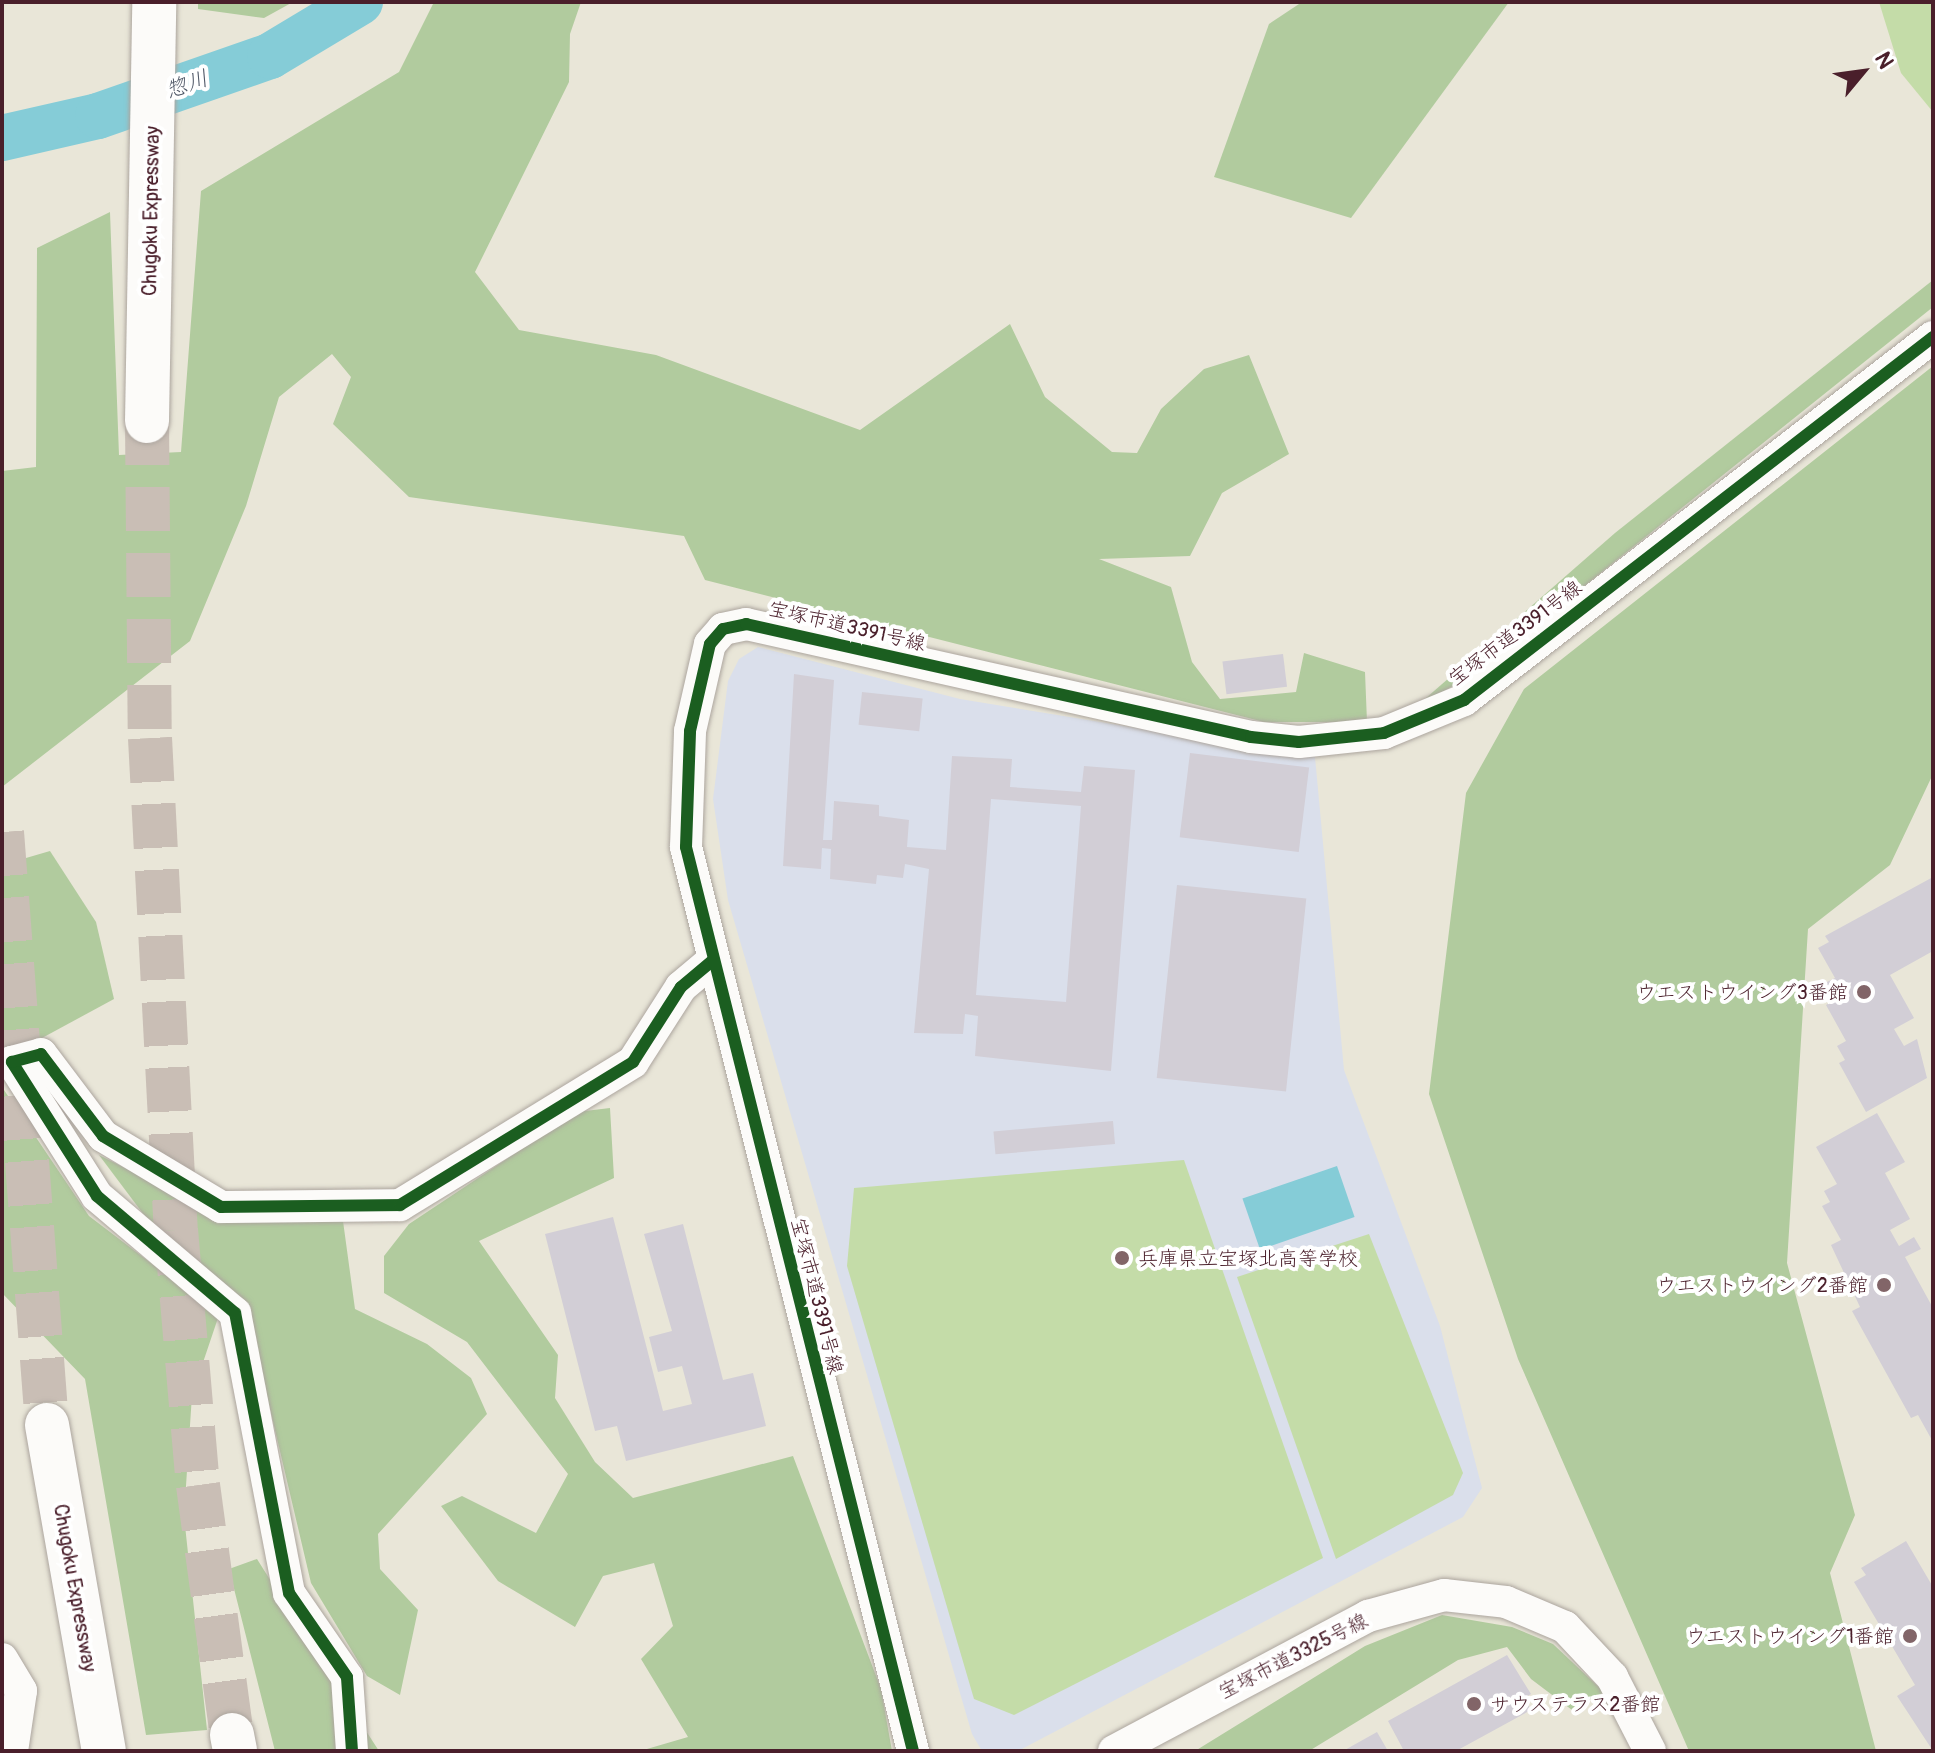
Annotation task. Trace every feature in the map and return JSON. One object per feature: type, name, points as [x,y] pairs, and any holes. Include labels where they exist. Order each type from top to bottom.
[{"type":"highway","name":"Chugoku Expressway","points":[[147,421],[154,2]]},
{"type":"highway","name":"Chugoku Expressway","points":[[47,1425],[104,1751]]},
{"type":"street","name":"宝塚市道3391号線","points":[[913,1751],[712,961],[686,847],[685,790],[701,666],[723,629],[746,624],[1251,737],[1312,742],[1384,733],[1464,700],[1933,337]]},
{"type":"street","points":[[352,1751],[347,1677],[289,1593],[235,1313],[97,1196],[12,1062],[41,1054],[103,1136],[221,1207],[400,1205],[633,1062],[681,987],[712,961]]},
{"type":"street","name":"宝塚市道3325号線","points":[[1114,1751],[1368,1616],[1444,1595],[1506,1602],[1565,1627],[1612,1677],[1650,1751]]},
{"type":"street","points":[[2,1659],[21,1691],[12,1751]]},
{"type":"shaded area","name":"兵庫県立宝塚北高等学校","points":[[758,647],[960,699],[1315,757],[1344,1070],[1440,1326],[1482,1488],[1463,1517],[1018,1751],[982,1751],[972,1734],[728,900],[713,799],[728,681],[739,659]]},
{"type":"green space","points":[[198,2],[293,2],[264,18],[198,9]]},
{"type":"green space","points":[[434,2],[581,2],[570,34],[569,82],[475,272],[519,330],[656,355],[860,430],[1010,324],[1045,397],[1112,452],[1137,453],[1161,409],[1204,369],[1249,355],[1289,454],[1222,493],[1190,556],[1099,559],[1171,587],[1192,662],[1220,699],[1296,692],[1304,653],[1365,672],[1367,722],[1264,722],[705,580],[684,536],[409,497],[333,424],[351,377],[332,354],[279,397],[246,506],[190,641],[2,787],[2,471],[36,467],[37,248],[110,212],[119,455],[181,452],[201,191],[399,72]]},
{"type":"green space","points":[[1302,2],[1509,2],[1351,218],[1214,177],[1269,24]]},
{"type":"green space","points":[[1879,2],[1933,2],[1933,112],[1901,73]]},
{"type":"green space","points":[[1933,280],[1933,307],[1473,675],[1418,705],[1615,533]]},
{"type":"green space","points":[[1933,366],[1933,774],[1890,865],[1808,929],[1787,1263],[1855,1515],[1830,1573],[1876,1751],[1689,1751],[1518,1359],[1429,1094],[1466,793],[1524,689]]},
{"type":"green space","points":[[50,851],[96,922],[114,999],[42,1038],[2,1030],[2,865]]},
{"type":"green space","points":[[2,1087],[89,1216],[219,1315],[192,1395],[184,1516],[207,1730],[146,1735],[85,1379],[2,1293]]},
{"type":"green space","points":[[610,1108],[614,1178],[479,1241],[558,1355],[555,1398],[595,1462],[633,1498],[793,1456],[881,1689],[892,1751],[640,1751],[688,1737],[641,1659],[673,1626],[654,1563],[603,1576],[575,1627],[498,1581],[441,1506],[462,1496],[536,1533],[568,1474],[467,1342],[384,1293],[384,1256],[409,1224],[577,1112]]},
{"type":"green space","points":[[99,1155],[233,1222],[343,1221],[355,1309],[427,1344],[471,1378],[487,1414],[378,1534],[380,1569],[418,1610],[400,1695],[367,1676],[311,1583],[247,1311],[150,1223]]},
{"type":"green space","points":[[1184,1160],[1323,1558],[1014,1715],[974,1699],[847,1266],[854,1188]]},
{"type":"green space","points":[[1369,1234],[1463,1473],[1453,1495],[1336,1559],[1237,1277]]},
{"type":"green space","points":[[257,1559],[379,1751],[275,1751],[229,1569]]},
{"type":"green space","points":[[1442,1615],[1512,1627],[1553,1644],[1604,1692],[1572,1710],[1531,1679],[1507,1647],[1458,1660],[1309,1751],[1195,1751],[1365,1646]]},
{"type":"water","points":[[1337,1166],[1355,1217],[1260,1250],[1242,1199]]},
{"type":"building","points":[[1283,654],[1287,687],[1226,694],[1222,661]]},
{"type":"building","points":[[794,674],[834,680],[823,840],[832,840],[834,801],[879,805],[879,816],[909,820],[907,847],[946,850],[952,756],[1012,759],[1010,787],[1081,792],[1084,766],[1135,770],[1111,1071],[975,1056],[978,1016],[965,1014],[963,1034],[914,1033],[929,869],[905,864],[903,878],[877,875],[876,884],[830,879],[831,849],[822,848],[821,869],[783,866]],"holes":[[[991,799],[1081,806],[1066,1002],[976,995]]]},
{"type":"building","points":[[862,692],[923,698],[919,731],[859,725]]},
{"type":"building","points":[[1190,753],[1309,768],[1299,852],[1180,837]]},
{"type":"building","name":"ウエストウイング3番館","points":[[1933,877],[1933,951],[1890,975],[1914,1018],[1894,1029],[1904,1046],[1917,1039],[1927,1078],[1866,1112],[1839,1063],[1845,1060],[1837,1046],[1846,1041],[1826,1005],[1834,1000],[1825,983],[1835,978],[1818,948],[1829,942],[1825,936]]},
{"type":"building","points":[[1177,885],[1306,899],[1286,1092],[1157,1078]]},
{"type":"building","name":"ウエストウイング2番館","points":[[1877,1113],[1905,1162],[1885,1173],[1910,1219],[1890,1230],[1899,1246],[1914,1237],[1921,1249],[1905,1257],[1933,1308],[1933,1442],[1918,1415],[1911,1418],[1852,1311],[1860,1307],[1831,1245],[1841,1240],[1822,1206],[1830,1202],[1824,1191],[1837,1184],[1816,1147]]},
{"type":"building","points":[[1113,1121],[1115,1144],[995,1154],[993,1131]]},
{"type":"building","points":[[613,1217],[663,1411],[692,1404],[682,1366],[658,1372],[649,1337],[672,1331],[644,1234],[683,1224],[723,1380],[753,1373],[766,1426],[626,1461],[617,1426],[595,1431],[545,1234]]},
{"type":"building","name":"ウエストウイング1番館","points":[[1906,1541],[1933,1587],[1933,1751],[1897,1696],[1915,1685],[1854,1582],[1866,1575],[1861,1568]]},
{"type":"building","name":"サウステラス2番館","points":[[1507,1655],[1531,1694],[1524,1698],[1531,1710],[1456,1751],[1404,1751],[1388,1721]]},
{"type":"building","points":[[1377,1732],[1388,1751],[1343,1751]]},
{"type":"waterway","name":"惣川","points":[[2,138],[98,116],[270,56],[360,2]]},
{"type":"tunnel","points":[[147,421],[150,738],[176,1230],[198,1485],[232,1735]]},
{"type":"tunnel","points":[[2,832],[47,1425]]},
{"type":"cycle path","points":[[913,1751],[686,847],[690,731],[710,644],[723,629],[746,624],[1251,737],[1299,742],[1384,733],[1464,700],[1933,337]]},
{"type":"cycle path","points":[[352,1751],[347,1677],[289,1593],[235,1313],[97,1196],[12,1062],[41,1054],[103,1136],[221,1207],[400,1205],[633,1062],[681,987],[712,961]]},
{"type":"place","name":"ウエストウイング3番館","points":[[1864,992]]},
{"type":"place","name":"兵庫県立宝塚北高等学校","points":[[1122,1258]]},
{"type":"place","name":"ウエストウイング2番館","points":[[1884,1285]]},
{"type":"place","name":"ウエストウイング1番館","points":[[1910,1636]]},
{"type":"place","name":"サウステラス2番館","points":[[1474,1704]]}]
